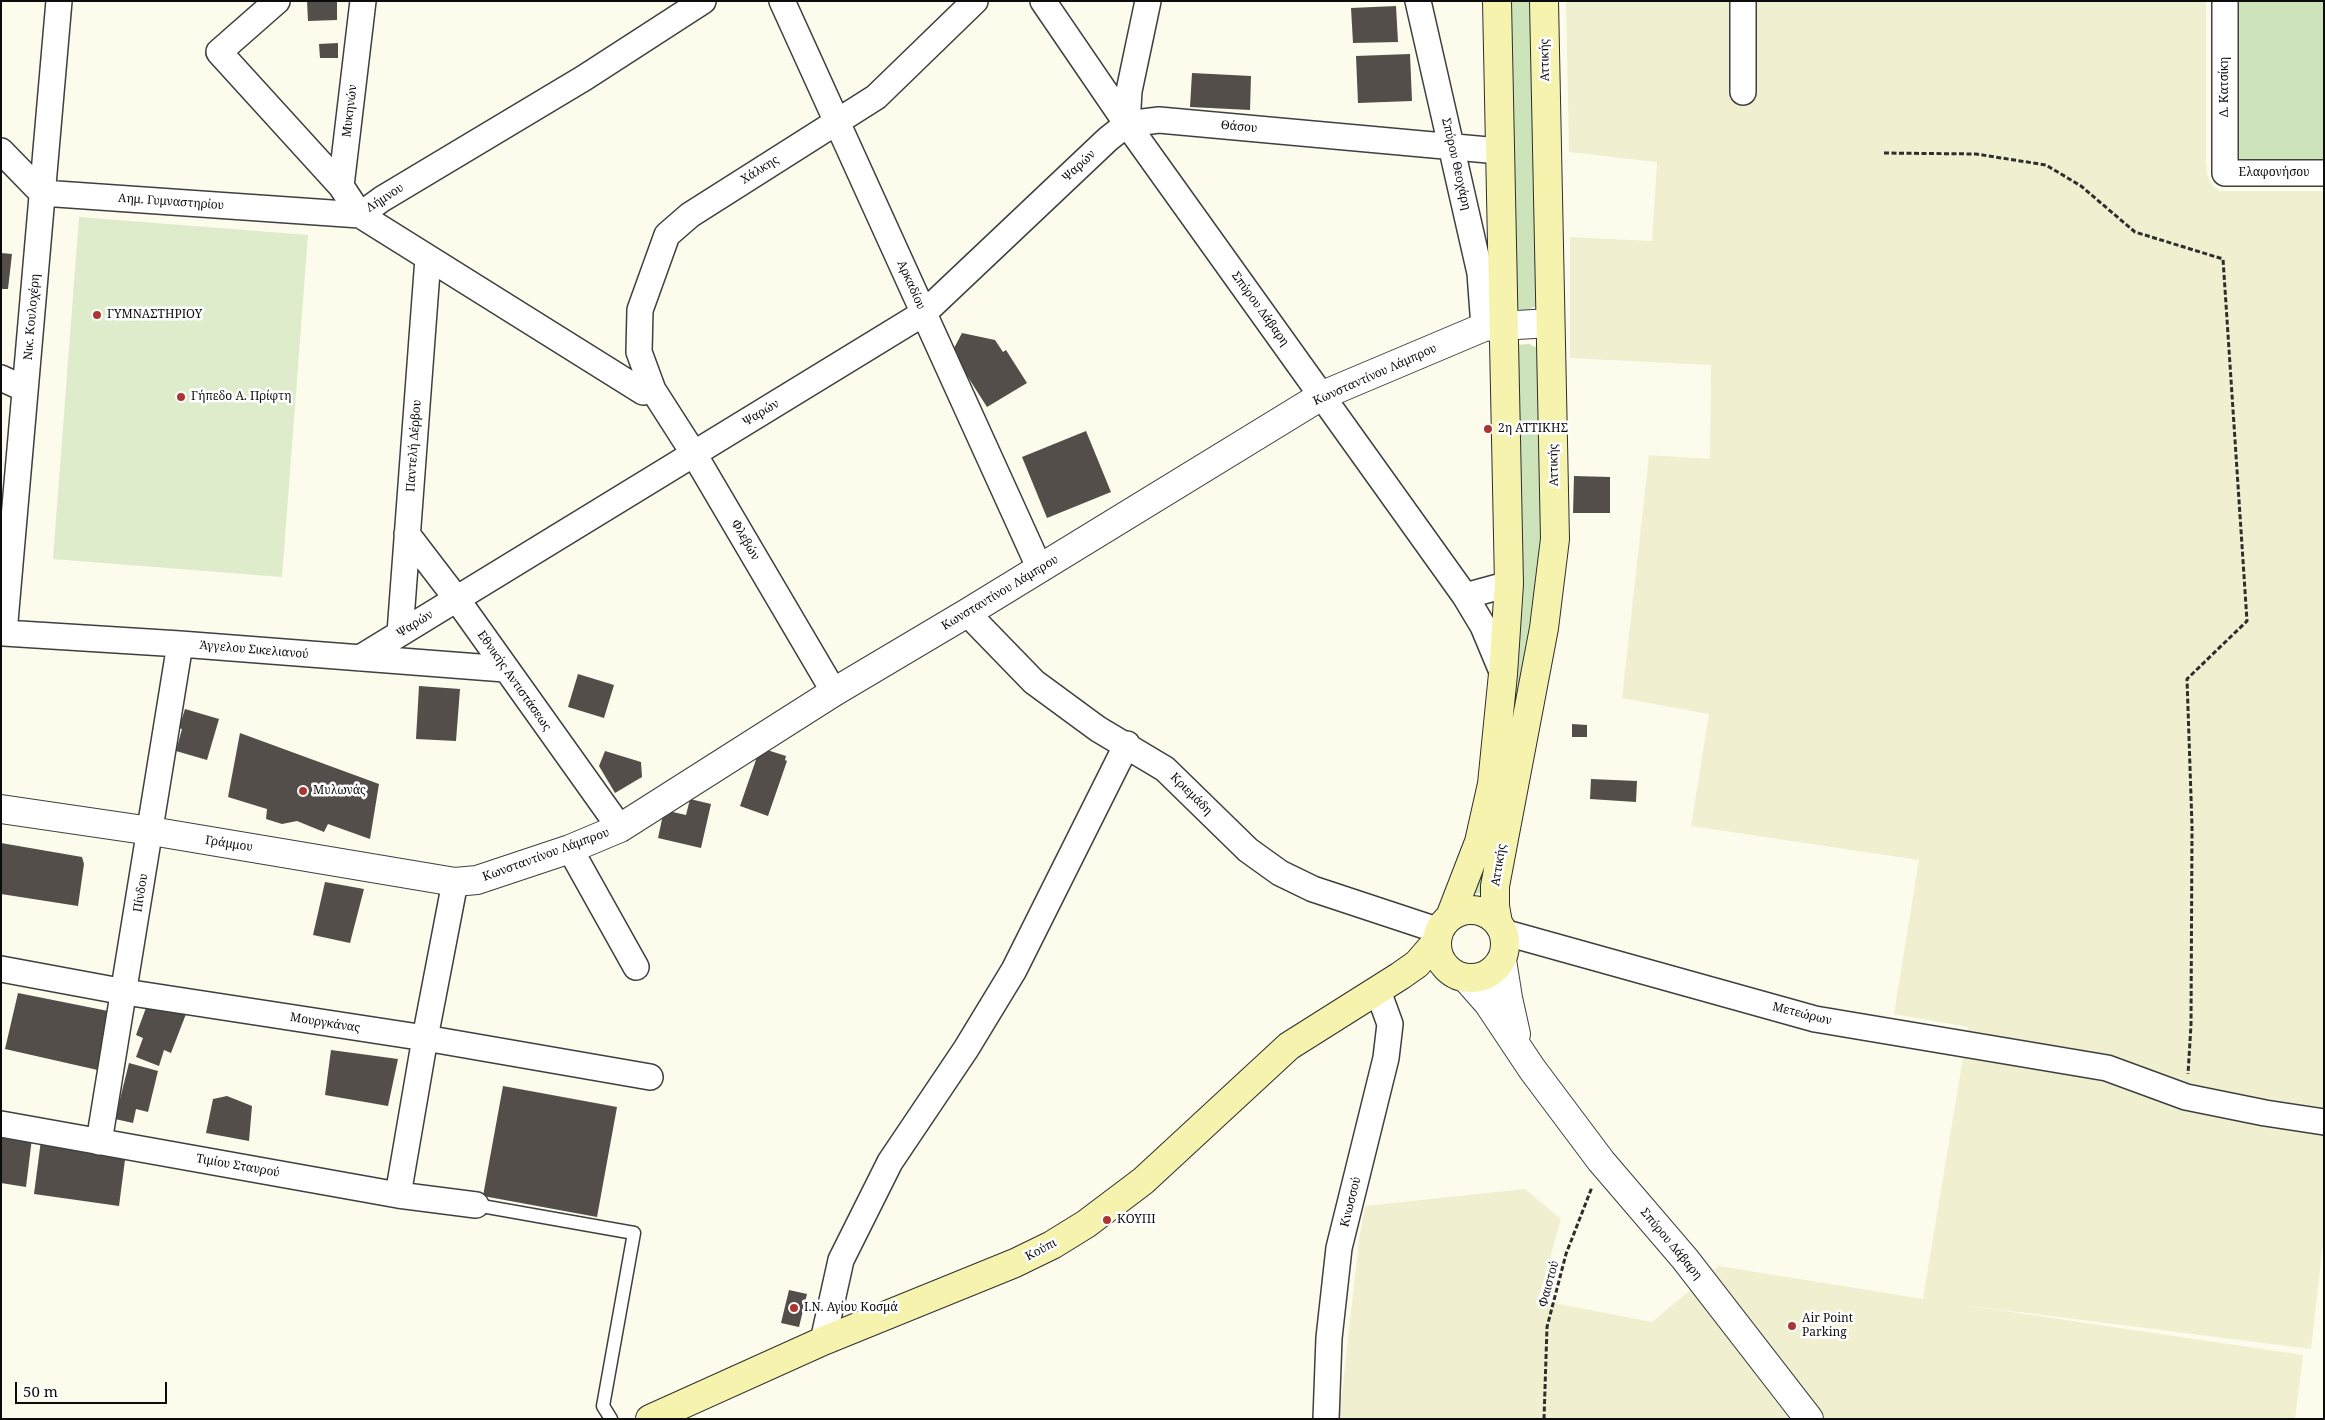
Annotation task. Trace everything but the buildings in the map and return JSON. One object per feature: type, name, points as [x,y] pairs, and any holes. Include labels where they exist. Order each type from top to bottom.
[{"type":"main road","name":"Αττικής","points":[[1442,930],[1479,842],[1492,784],[1503,674],[1509,584],[1494,326],[1499,151],[1497,1]]},
{"type":"main road","name":"Αττικής","points":[[1501,927],[1495,906],[1495,886],[1544,628],[1556,539],[1544,1]]},
{"type":"main road","points":[[1475,910],[1484,912],[1501,927],[1506,946],[1502,960],[1487,975],[1477,978],[1421,976],[1399,982],[1378,991],[1417,964],[1458,912],[1475,910]]},
{"type":"main road","points":[[1442,930],[1437,951],[1441,961],[1461,977]]},
{"type":"main road","name":"Κούπι","points":[[650,1419],[823,1340],[1015,1263],[1069,1234],[1143,1181],[1289,1046],[1378,991]]},
{"type":"street","name":"Νικ. Κουλοχέρη","points":[[4,633],[11,438],[25,388],[59,1]]},
{"type":"street","points":[[277,1],[219,52],[341,186],[360,215]]},
{"type":"street","name":"Μυκηνών","points":[[341,186],[363,1]]},
{"type":"street","name":"Λήμνου","points":[[653,390],[643,392],[360,215],[382,199],[584,78],[703,1]]},
{"type":"street","name":"Αρκαδίου","points":[[782,1],[1040,569]]},
{"type":"street","name":"Χάλκης","points":[[653,390],[640,352],[640,310],[667,235],[690,215],[876,97],[975,1]]},
{"type":"street","points":[[1043,1],[1127,124]]},
{"type":"street","points":[[1127,124],[1128,91],[1148,1]]},
{"type":"street","name":"Σπύρου Θεοχάρη","points":[[1418,1],[1480,273],[1494,326]]},
{"type":"street","points":[[1742,1],[1743,92]]},
{"type":"street","name":"Δ. Κατσίκη","points":[[2225,1],[2225,173]]},
{"type":"street","name":"Θάσου","points":[[1127,124],[1158,120],[1499,151]]},
{"type":"street","name":"Ψαρών","points":[[360,658],[924,313],[1108,139],[1127,124]]},
{"type":"street","name":"Σπύρου Δάβαρη","points":[[1127,124],[1323,395],[1465,596],[1483,626],[1503,674]]},
{"type":"street","points":[[1,151],[42,194]]},
{"type":"street","name":"Ελαφονήσου","points":[[2225,173],[2324,173]]},
{"type":"street","name":"Αημ. Γυμναστηρίου","points":[[42,194],[360,215]]},
{"type":"street","name":"Παντελή Δέρβου","points":[[400,633],[428,258]]},
{"type":"street","name":"Κωνσταντίνου Λάμπρου","points":[[455,882],[477,880],[570,849],[620,828],[834,692],[1040,569],[1323,395],[1494,326],[1550,323]]},
{"type":"street","points":[[1,378],[25,388]]},
{"type":"street","name":"Φλεβών","points":[[653,390],[694,454],[834,692]]},
{"type":"street","name":"Εθνικής Αντιστάσεως","points":[[407,534],[456,598],[620,828]]},
{"type":"street","points":[[1465,596],[1509,584]]},
{"type":"street","name":"Κριεμάδη","points":[[967,613],[1034,682],[1098,729],[1165,769],[1248,850],[1280,873],[1313,889],[1442,930]]},
{"type":"street","name":"Άγγελου Σικελιανού","points":[[4,633],[180,644],[505,669]]},
{"type":"street","name":"Πίνδου","points":[[100,1142],[180,644]]},
{"type":"street","points":[[823,1340],[841,1260],[890,1162],[966,1049],[1014,970],[1126,744]]},
{"type":"street","name":"Γράμμου","points":[[1,809],[151,831],[455,882]]},
{"type":"street","points":[[570,849],[636,967]]},
{"type":"street","points":[[398,1195],[425,1038],[455,882]]},
{"type":"street","name":"Μετεώρων","points":[[1501,927],[1815,1019],[2107,1068],[2186,1097],[2264,1113],[2324,1122]]},
{"type":"street","name":"Σπύρου Δάβαρη","points":[[1502,960],[1508,998],[1518,1038],[1532,1070]]},
{"type":"street","name":"Μουργκάνας","points":[[1,969],[124,992],[425,1038],[650,1077]]},
{"type":"street","name":"Σπύρου Δάβαρη","points":[[1461,977],[1488,1003],[1532,1070],[1601,1161],[1685,1259],[1809,1419]]},
{"type":"street","name":"Κνωσσού","points":[[1326,1419],[1330,1338],[1339,1248],[1386,1058],[1390,1024],[1378,991]]},
{"type":"street","name":"Τιμίου Σταυρού","points":[[1,1124],[398,1195],[476,1205]]},
{"type":"lane","points":[[476,1205],[634,1233],[603,1406],[612,1419]]},
{"type":"path","points":[[1884,153],[1976,154],[2046,165],[2081,186],[2135,232],[2223,259],[2247,621],[2187,679],[2192,826],[2191,1025],[2186,1097]]},
{"type":"path","name":"Φαιστού","points":[[1544,1419],[1547,1326],[1566,1254],[1584,1212],[1601,1161]]},
{"type":"green space","points":[[1503,1],[1533,1],[1538,305],[1525,311],[1515,308]]},
{"type":"green space","points":[[1566,1],[1730,1],[1734,101],[1752,102],[1753,1],[2206,1],[2206,163],[2207,174],[2212,185],[2219,191],[2324,191],[2324,1235],[2311,1349],[1964,1305],[2303,1355],[2295,1419],[1339,1419],[1359,1240],[1365,1206],[1525,1189],[1561,1219],[1538,1300],[1652,1322],[1719,1266],[1923,1299],[1968,1027],[1894,1014],[1919,860],[1691,826],[1709,714],[1622,698],[1649,455],[1710,459],[1711,365],[1570,358],[1570,237],[1652,241],[1657,162],[1569,152]]},
{"type":"green space","points":[[2237,1],[2324,1],[2324,160],[2236,159]]},
{"type":"green space","name":"Γήπεδο Α. Πρίφτη","points":[[79,217],[308,235],[282,577],[53,559]]},
{"type":"green space","points":[[1529,344],[1537,348],[1538,357],[1541,559],[1481,893],[1469,894],[1488,847],[1517,345]]},
{"type":"place","name":"ΓΥΜΝΑΣΤΗΡΙΟΥ","points":[[97,315]]},
{"type":"place","name":"Γήπεδο Α. Πρίφτη","points":[[181,397]]},
{"type":"place","name":"2η ΑΤΤΙΚΗΣ","points":[[1488,429]]},
{"type":"place","name":"Μυλωνάς","points":[[303,791]]},
{"type":"place","name":"ΚΟΥΠΙ","points":[[1107,1220]]},
{"type":"place","name":"Ι.Ν. Αγίου Κοσμά","points":[[794,1308]]},
{"type":"place","name":"Air Point Parking","points":[[1792,1326]]}]
